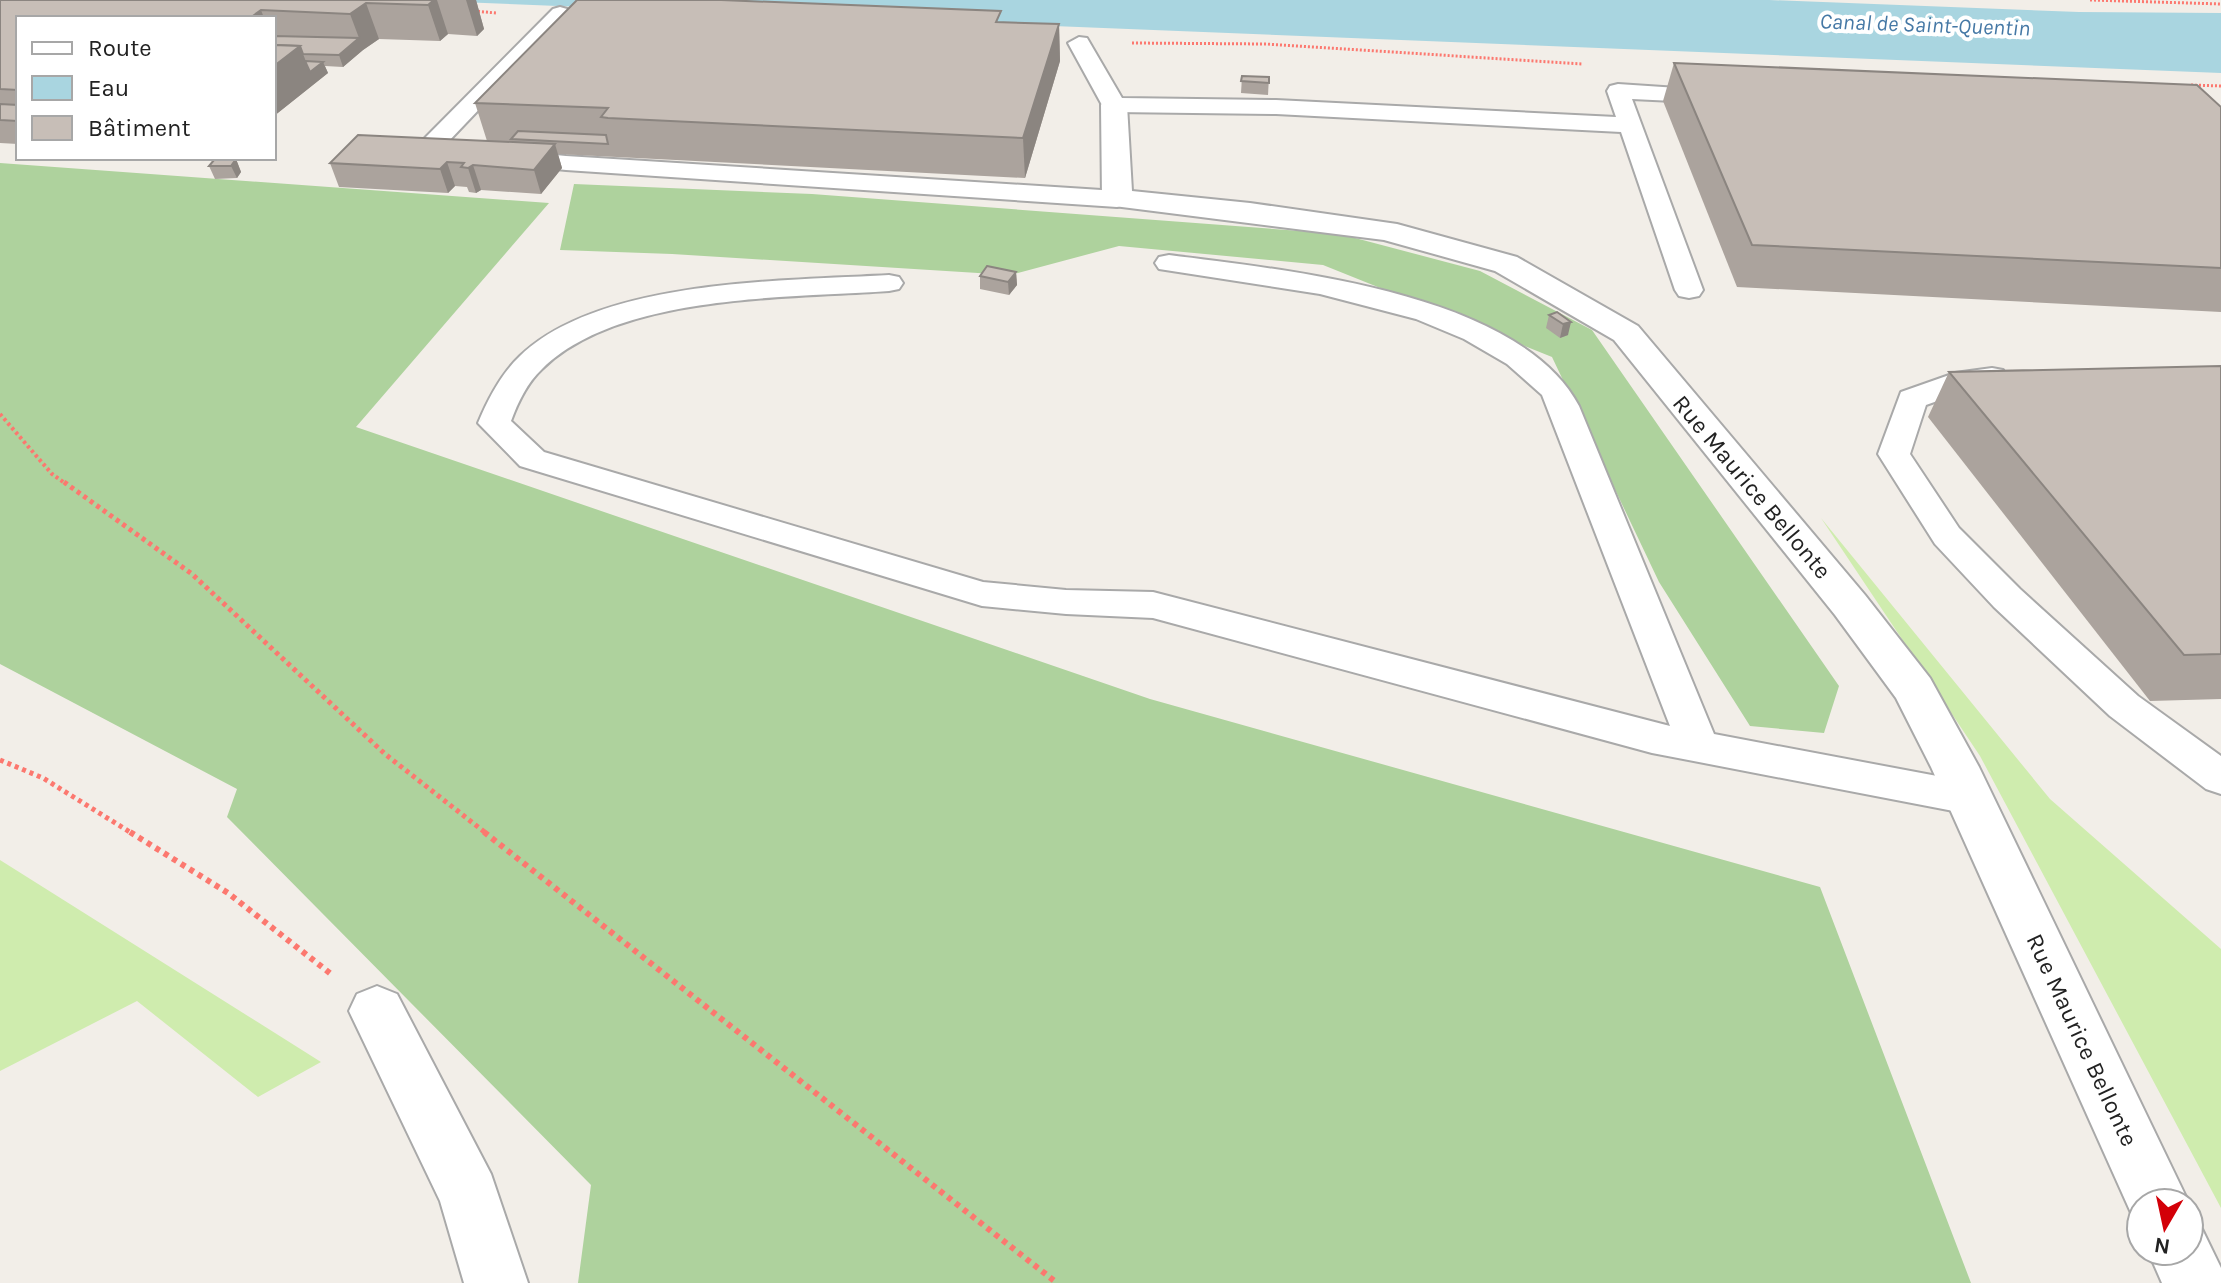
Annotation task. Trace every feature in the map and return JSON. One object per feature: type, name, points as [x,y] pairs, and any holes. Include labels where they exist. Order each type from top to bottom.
[{"type":"street","points":[[1114,105],[1117,199]]},
{"type":"street","name":"Rue Maurice Bellonte","points":[[1117,199],[1250,212],[1386,231],[1506,264],[1626,333],[1850,605],[1914,690],[1969,798],[2151,1187]]},
{"type":"street","points":[[377,1011],[469,1195],[496,1283]]},
{"type":"lane","points":[[560,13],[427,150],[566,163],[1117,199]]},
{"type":"lane","points":[[1079,43],[1114,105],[1276,107],[1631,125]]},
{"type":"lane","points":[[1689,290],[1618,91],[1745,97]]},
{"type":"lane","points":[[1169,263],[1292,280],[1366,295],[1409,309],[1506,348],[1555,391],[1699,748]]},
{"type":"lane","points":[[889,283],[674,299],[596,321],[536,357],[503,400],[494,423],[532,459],[982,594],[1066,602],[1153,605],[1652,738],[1969,798]]},
{"type":"lane","points":[[2024,374],[1966,380],[1912,399],[1894,454],[1947,536],[2007,598],[2124,706],[2221,778]]},
{"type":"path","points":[[2090,0],[2221,4]]},
{"type":"path","points":[[462,10],[560,13]]},
{"type":"path","points":[[0,414],[52,474],[192,574],[385,754],[1057,1283]]},
{"type":"path","points":[[0,760],[43,778],[228,893],[377,1011]]},
{"type":"green space","points":[[0,163],[549,203],[356,427],[1150,699],[1820,887],[1971,1283],[578,1283],[591,1185],[227,817],[237,789],[0,664]]},
{"type":"green space","points":[[574,184],[812,194],[1340,234],[1480,271],[1592,330],[1839,686],[1824,733],[1750,726],[1659,582],[1552,357],[1323,265],[1119,246],[1010,275],[560,250]]},
{"type":"green space","points":[[1821,518],[2050,799],[2221,949],[2221,1208],[1980,756]]},
{"type":"green space","points":[[0,860],[321,1062],[258,1097],[137,1001],[0,1071]]},
{"type":"water","name":"Canal de Saint-Quentin","points":[[409,0],[1769,0],[2079,12],[2221,13],[2221,73]]},
{"type":"building","points":[[0,0],[434,0],[428,5],[366,3],[350,14],[261,10],[253,16],[16,16],[16,90],[0,89]]},
{"type":"building","points":[[577,0],[721,0],[1001,11],[996,22],[1059,24],[1023,138],[608,118],[601,117],[608,108],[475,103]]},
{"type":"building","points":[[276,36],[359,38],[339,55],[303,54],[300,46],[276,45]]},
{"type":"building","points":[[276,45],[300,46],[276,64]]},
{"type":"building","points":[[305,61],[323,62],[310,72]]},
{"type":"building","points":[[1674,63],[2197,85],[2221,107],[2221,268],[1752,245]]},
{"type":"building","points":[[1242,76],[1269,77],[1269,83],[1241,81]]},
{"type":"building","points":[[0,104],[16,105],[16,121],[0,120]]},
{"type":"building","points":[[518,131],[606,135],[608,144],[511,139]]},
{"type":"building","points":[[358,135],[555,144],[534,170],[473,165],[468,168],[461,167],[464,163],[447,162],[440,169],[330,163]]},
{"type":"building","points":[[214,160],[235,160],[231,166],[209,166]]},
{"type":"building","points":[[987,266],[1016,272],[1008,282],[980,276]]},
{"type":"building","points":[[1557,312],[1571,322],[1563,324],[1549,315]]},
{"type":"building","points":[[2221,366],[2221,654],[2184,655],[1949,372]]}]
